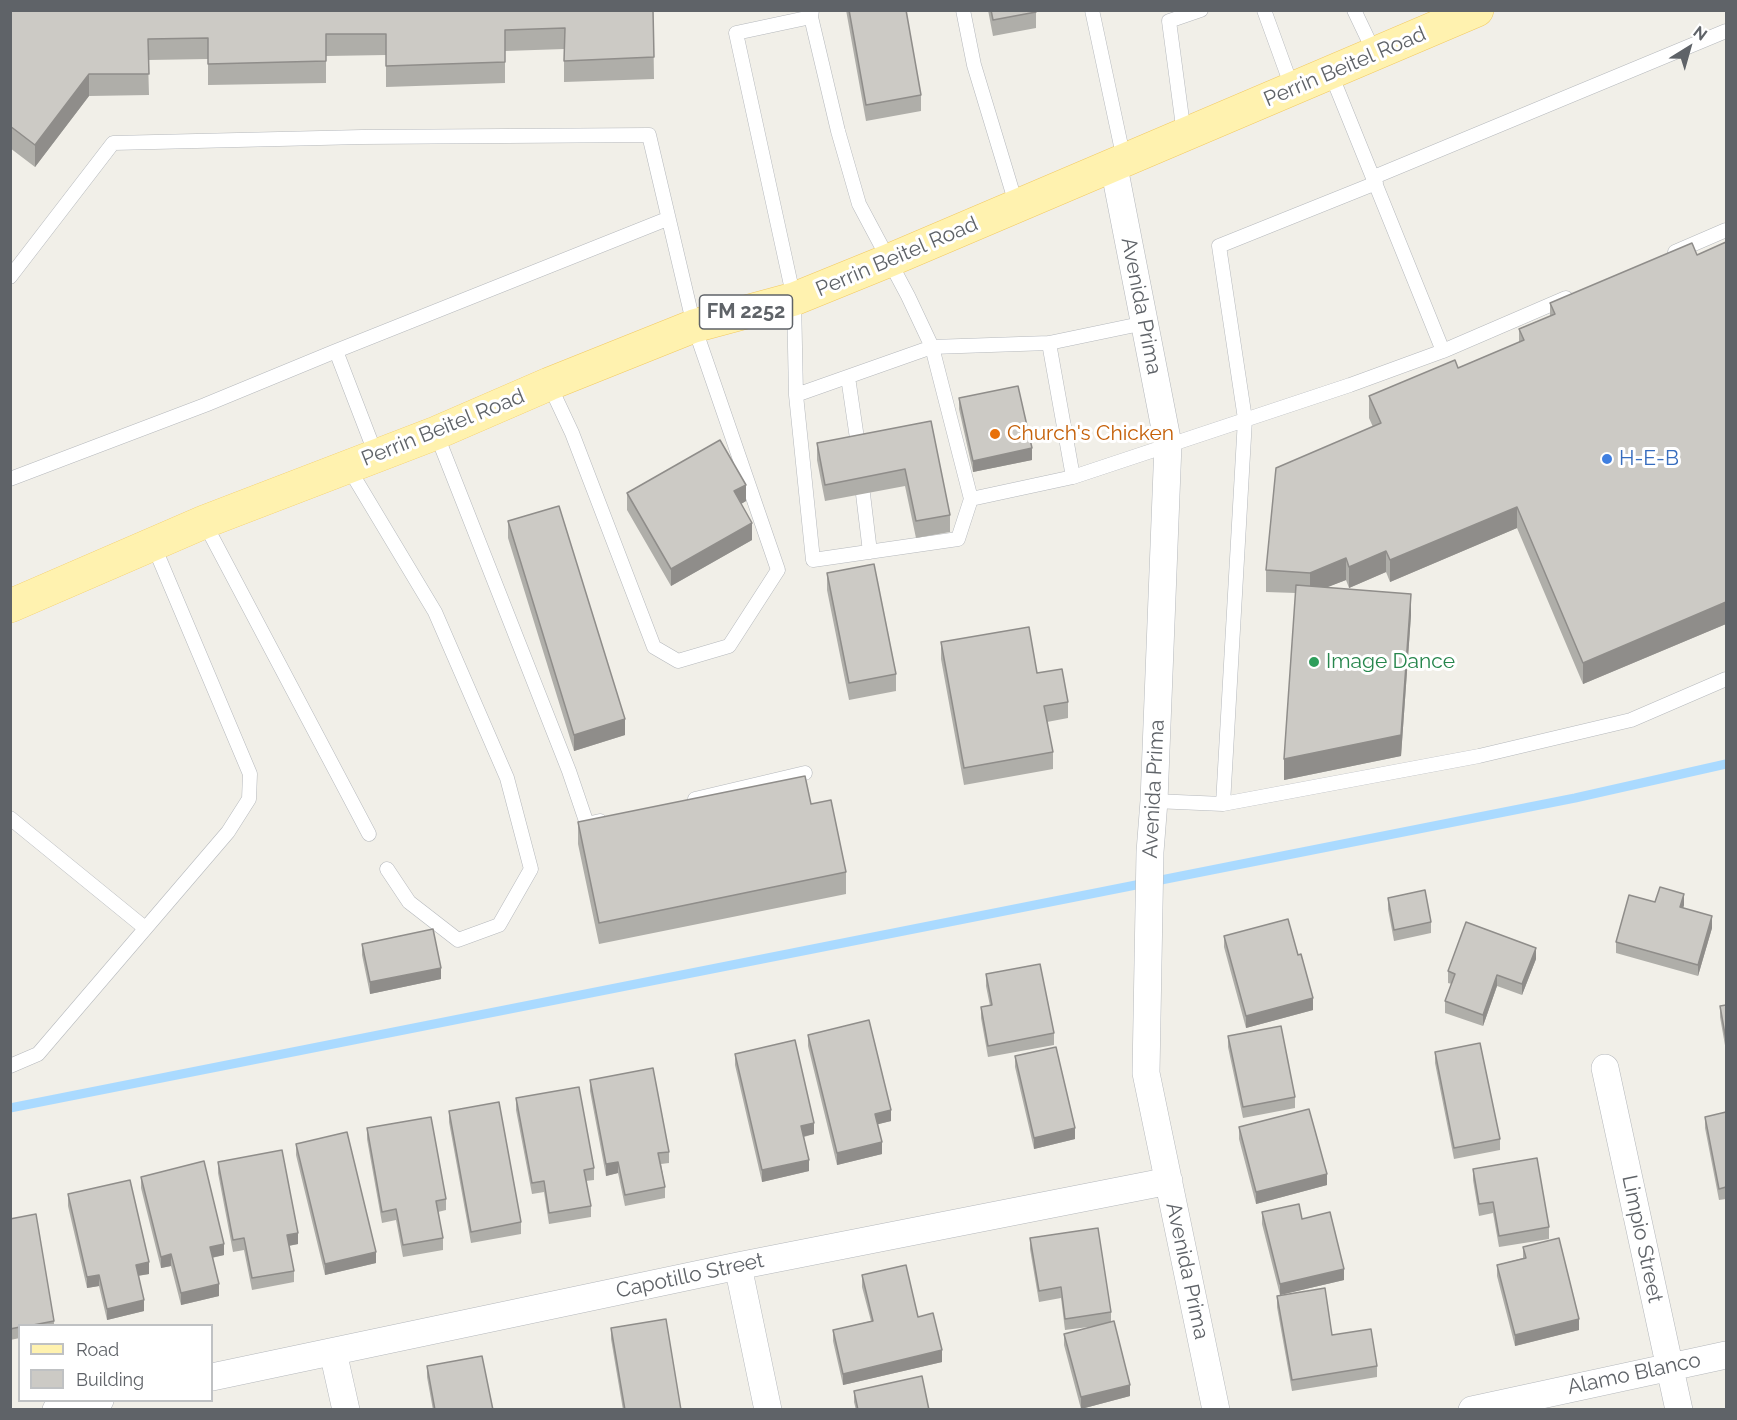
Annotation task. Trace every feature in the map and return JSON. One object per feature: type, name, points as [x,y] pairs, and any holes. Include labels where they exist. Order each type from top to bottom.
[{"type":"main road","name":"Perrin Beitel Road","points":[[10,606],[204,522],[436,433],[549,384],[694,326],[794,299],[890,260],[1477,10]]},
{"type":"street","name":"Avenida Prima","points":[[1119,164],[1144,323],[1168,444],[1150,852],[1146,1073],[1216,1410]]},
{"type":"street","name":"Limpio Street","points":[[1605,1068],[1679,1410]]},
{"type":"street","name":"Capotillo Street","points":[[213,1377],[738,1266],[1169,1181]]},
{"type":"street","points":[[738,1266],[768,1410]]},
{"type":"street","points":[[333,1352],[346,1410]]},
{"type":"street","name":"Alamo Blanco","points":[[1472,1410],[1726,1355]]},
{"type":"street","points":[[56,1410],[95,1402]]},
{"type":"lane","points":[[963,10],[975,65],[1017,207]]},
{"type":"lane","points":[[1092,10],[1119,164]]},
{"type":"lane","points":[[1185,136],[1168,21],[1201,10]]},
{"type":"lane","points":[[1264,10],[1293,90]]},
{"type":"lane","points":[[1354,10],[1375,54]]},
{"type":"lane","points":[[812,14],[838,130],[859,204],[890,260],[932,347],[971,499],[958,539],[813,560],[796,395],[794,299],[736,33],[812,14]]},
{"type":"lane","points":[[1223,804],[1245,419],[1220,246],[1726,31]]},
{"type":"lane","points":[[1331,74],[1443,351]]},
{"type":"lane","points":[[10,277],[113,143],[649,135],[694,326],[778,570],[729,646],[678,661],[654,647],[572,433],[549,384]]},
{"type":"lane","points":[[10,479],[205,405],[667,219]]},
{"type":"lane","points":[[1664,256],[1726,230]]},
{"type":"lane","points":[[971,499],[1073,477],[1350,385],[1443,351],[1582,291]]},
{"type":"lane","points":[[796,395],[932,347],[1049,343],[1144,323]]},
{"type":"lane","points":[[1049,343],[1073,477]]},
{"type":"lane","points":[[336,351],[362,461],[435,612],[507,778],[531,869],[499,925],[458,940],[409,902],[387,869]]},
{"type":"lane","points":[[848,377],[859,452]]},
{"type":"lane","points":[[436,433],[569,771],[587,824],[610,819]]},
{"type":"lane","points":[[863,494],[870,552]]},
{"type":"lane","points":[[204,522],[369,834]]},
{"type":"lane","points":[[10,1066],[38,1054],[228,832],[249,799],[250,774],[153,544]]},
{"type":"lane","points":[[1154,801],[1223,804],[1479,756],[1631,720],[1726,678]]},
{"type":"lane","points":[[679,803],[805,773]]},
{"type":"lane","points":[[10,818],[145,928]]},
{"type":"building","points":[[10,10],[653,10],[654,57],[564,61],[565,28],[505,30],[505,62],[386,66],[386,34],[326,34],[326,61],[208,64],[208,38],[148,39],[149,74],[89,74],[35,145],[10,126]]},
{"type":"building","points":[[849,10],[906,10],[921,95],[866,105]]},
{"type":"building","points":[[991,10],[1036,10],[1036,12],[993,20]]},
{"type":"building","name":"H-E-B","points":[[1726,242],[1726,602],[1583,663],[1517,507],[1390,560],[1386,551],[1349,567],[1346,558],[1310,573],[1266,570],[1276,468],[1381,423],[1369,396],[1455,360],[1458,368],[1524,340],[1519,329],[1555,314],[1550,303],[1692,243],[1697,255]]},
{"type":"building","name":"Church's Chicken","points":[[1018,386],[1032,448],[973,461],[959,398]]},
{"type":"building","points":[[931,421],[950,515],[916,521],[905,469],[825,485],[817,443]]},
{"type":"building","points":[[720,440],[746,485],[734,491],[752,523],[671,569],[627,493]]},
{"type":"building","points":[[559,506],[625,719],[574,735],[508,521]]},
{"type":"building","points":[[874,564],[896,674],[849,683],[827,573]]},
{"type":"building","points":[[1296,585],[1411,594],[1401,735],[1284,759]]},
{"type":"building","points":[[1029,627],[1037,673],[1062,669],[1068,702],[1044,706],[1053,752],[964,768],[941,642]]},
{"type":"building","points":[[805,776],[811,804],[831,800],[846,872],[599,923],[578,822]]},
{"type":"building","points":[[1660,887],[1684,894],[1680,907],[1712,916],[1698,965],[1616,942],[1629,895],[1655,902]]},
{"type":"building","points":[[1425,890],[1431,922],[1394,930],[1388,898]]},
{"type":"building","points":[[1288,919],[1298,955],[1301,954],[1313,998],[1246,1016],[1224,936]]},
{"type":"building","points":[[1466,922],[1536,948],[1522,984],[1497,975],[1483,1015],[1445,1001],[1455,974],[1448,971]]},
{"type":"building","points":[[433,929],[441,968],[370,982],[362,944]]},
{"type":"building","points":[[1040,964],[1054,1033],[988,1046],[981,1007],[992,1005],[986,974]]},
{"type":"building","points":[[1726,1005],[1726,1040],[1720,1006]]},
{"type":"building","points":[[869,1020],[891,1110],[875,1114],[882,1142],[837,1153],[808,1035]]},
{"type":"building","points":[[1281,1026],[1295,1097],[1243,1107],[1228,1036]]},
{"type":"building","points":[[795,1040],[814,1123],[801,1126],[809,1160],[762,1170],[735,1054]]},
{"type":"building","points":[[1480,1043],[1500,1139],[1454,1148],[1435,1052]]},
{"type":"building","points":[[1056,1047],[1075,1128],[1034,1138],[1015,1056]]},
{"type":"building","points":[[653,1068],[669,1152],[658,1153],[665,1187],[625,1195],[618,1162],[606,1164],[590,1080]]},
{"type":"building","points":[[579,1087],[594,1168],[584,1170],[591,1206],[549,1213],[544,1181],[532,1183],[516,1098]]},
{"type":"building","points":[[499,1102],[521,1222],[471,1232],[449,1111]]},
{"type":"building","points":[[1309,1109],[1327,1174],[1256,1192],[1239,1127]]},
{"type":"building","points":[[1726,1112],[1726,1187],[1719,1189],[1705,1117]]},
{"type":"building","points":[[431,1117],[446,1199],[436,1201],[443,1238],[403,1245],[396,1209],[382,1212],[367,1128]]},
{"type":"building","points":[[347,1132],[376,1252],[325,1264],[296,1144]]},
{"type":"building","points":[[282,1150],[298,1233],[287,1235],[294,1271],[252,1278],[244,1238],[233,1240],[218,1162]]},
{"type":"building","points":[[1537,1158],[1549,1227],[1499,1236],[1493,1202],[1479,1204],[1473,1169]]},
{"type":"building","points":[[204,1161],[224,1244],[210,1247],[219,1284],[181,1293],[171,1254],[161,1257],[141,1177]]},
{"type":"building","points":[[130,1180],[149,1262],[136,1265],[144,1300],[107,1309],[99,1275],[87,1277],[68,1194]]},
{"type":"building","points":[[1299,1204],[1302,1219],[1330,1212],[1344,1269],[1280,1284],[1262,1212]]},
{"type":"building","points":[[36,1214],[54,1321],[18,1324],[18,1327],[10,1329],[10,1219]]},
{"type":"building","points":[[1098,1228],[1111,1312],[1065,1319],[1061,1287],[1039,1291],[1030,1238]]},
{"type":"building","points":[[1559,1238],[1579,1319],[1515,1335],[1497,1265],[1526,1258],[1523,1247]]},
{"type":"building","points":[[906,1265],[918,1317],[933,1313],[942,1350],[843,1374],[833,1330],[873,1321],[862,1275]]},
{"type":"building","points":[[1325,1288],[1332,1335],[1371,1329],[1377,1366],[1292,1380],[1277,1296]]},
{"type":"building","points":[[666,1319],[681,1410],[625,1410],[611,1328]]},
{"type":"building","points":[[1114,1321],[1130,1385],[1081,1397],[1064,1334]]},
{"type":"building","points":[[482,1356],[493,1410],[435,1410],[427,1366]]},
{"type":"building","points":[[922,1376],[929,1410],[858,1410],[854,1391]]},
{"type":"waterway","points":[[10,1108],[1575,798],[1726,764]]},
{"type":"place","name":"Church's Chicken","points":[[995,434]]},
{"type":"place","name":"H-E-B","points":[[1607,459]]},
{"type":"place","name":"Image Dance","points":[[1314,662]]}]
